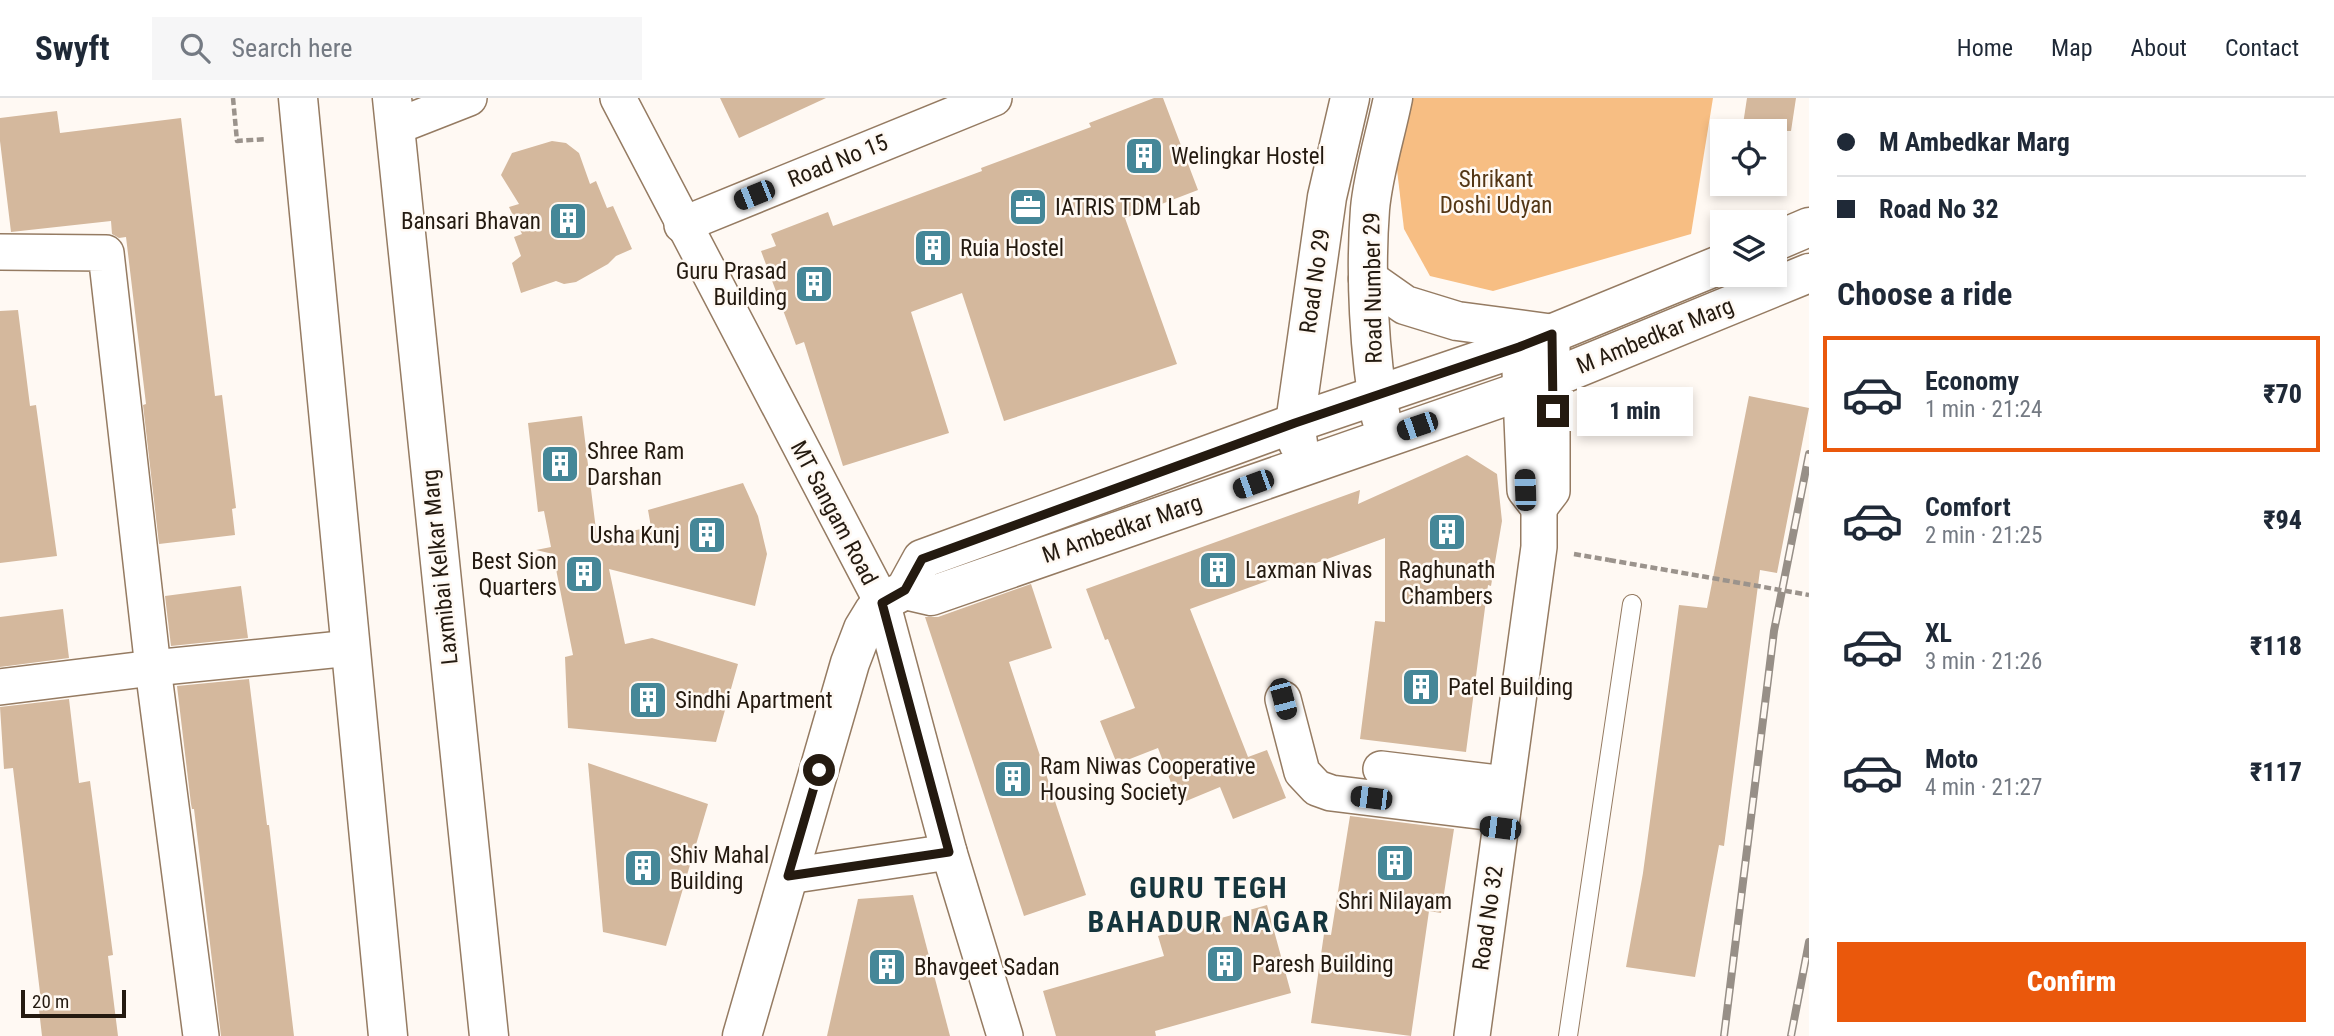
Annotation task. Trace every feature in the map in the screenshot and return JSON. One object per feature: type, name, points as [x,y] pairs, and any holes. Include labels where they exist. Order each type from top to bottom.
[{"type":"main road","points":[[298,98],[388,1036]]},
{"type":"main road","name":"Road No 29","points":[[1302,466],[1295,423],[1327,197],[1350,98]]},
{"type":"main road","name":"Road Number 29","points":[[1384,437],[1376,395],[1368,279],[1370,206],[1393,98]]},
{"type":"main road","name":"Laxmibai Kelkar Marg","points":[[394,113],[489,1036]]},
{"type":"main road","name":"M Ambedkar Marg","points":[[742,1036],[850,663],[863,629],[922,559],[1295,423],[1536,340],[1710,269]]},
{"type":"main road","name":"M Ambedkar Marg","points":[[893,596],[932,596],[1537,384],[1809,273]]},
{"type":"main road","points":[[1368,279],[1405,306],[1536,340]]},
{"type":"street","points":[[394,113],[469,98]]},
{"type":"street","name":"MT Sangam Road","points":[[618,98],[682,225],[893,596],[949,852],[1005,1036]]},
{"type":"street","name":"Road No 15","points":[[682,225],[994,98]]},
{"type":"street","points":[[0,252],[106,253],[153,668],[201,1036]]},
{"type":"street","name":"Road No 32","points":[[1472,1036],[1539,547],[1539,508],[1552,491],[1537,384],[1536,340]]},
{"type":"street","points":[[0,687],[351,648]]},
{"type":"street","points":[[1283,699],[1303,772],[1317,788],[1346,795],[1503,809]]},
{"type":"street","points":[[1381,769],[1503,809]]},
{"type":"street","points":[[1372,813],[1503,809]]},
{"type":"street","points":[[788,876],[949,852]]},
{"type":"lane","points":[[1568,1036],[1632,604]]},
{"type":"path","points":[[233,98],[237,141],[301,135]]},
{"type":"path","points":[[1609,560],[1809,595]]},
{"type":"green space","name":"Shrikant Doshi Udyan","points":[[1413,98],[1713,98],[1691,234],[1493,291],[1430,276],[1404,229],[1395,153]]},
{"type":"building","points":[[720,98],[826,98],[739,138]]},
{"type":"building","points":[[1154,98],[1163,98],[1198,190],[1125,218],[1177,364],[1004,421],[962,293],[911,312],[949,433],[843,466],[804,342],[796,345],[761,251],[776,246],[771,234],[828,212],[833,226],[982,171],[981,168],[1091,127],[1089,123]]},
{"type":"building","points":[[1747,98],[1796,98],[1791,131],[1787,131],[1787,119],[1744,119]]},
{"type":"building","points":[[57,111],[60,133],[181,118],[215,396],[222,395],[236,508],[232,509],[235,535],[159,544],[126,237],[119,238],[112,234],[111,221],[11,232],[0,141],[0,118]]},
{"type":"building","name":"Bansari Bhavan","points":[[552,141],[566,143],[579,153],[590,184],[596,181],[607,208],[613,206],[632,249],[576,282],[564,284],[556,281],[521,293],[512,263],[521,256],[514,237],[522,234],[509,207],[519,204],[501,175],[512,153]]},
{"type":"building","points":[[18,310],[30,406],[36,405],[57,556],[0,563],[0,311]]},
{"type":"building","points":[[1749,396],[1809,408],[1777,573],[1760,570],[1724,846],[1719,845],[1695,977],[1626,967],[1643,873],[1679,605],[1707,608]]},
{"type":"building","points":[[582,416],[597,538],[651,527],[648,510],[743,483],[758,516],[767,554],[755,606],[609,569],[625,644],[652,638],[738,664],[716,742],[568,728],[565,657],[573,655],[553,554],[536,550],[551,547],[544,511],[538,512],[528,423]]},
{"type":"building","points":[[1467,455],[1497,474],[1502,521],[1491,586],[1488,585],[1466,752],[1360,739],[1375,621],[1385,622],[1385,538],[1190,609],[1248,757],[1267,750],[1286,798],[1233,819],[1220,787],[1179,804],[1158,748],[1117,764],[1100,721],[1135,708],[1086,589],[1360,490],[1358,504]]},
{"type":"building","name":"Ram Niwas Cooperative Housing Society","points":[[1031,584],[1052,648],[1009,662],[1086,895],[1024,916],[925,617],[938,617]]},
{"type":"building","points":[[241,586],[248,638],[171,646],[165,596]]},
{"type":"building","points":[[63,609],[69,658],[0,667],[0,617]]},
{"type":"building","points":[[249,679],[294,1036],[221,1036],[194,809],[191,804],[177,686]]},
{"type":"building","points":[[69,699],[79,783],[90,781],[113,955],[108,956],[118,1036],[42,1036],[38,1001],[41,1001],[13,768],[4,769],[0,707]]},
{"type":"building","name":"Shiv Mahal Building","points":[[588,763],[708,804],[666,946],[603,932]]},
{"type":"building","points":[[1350,816],[1454,829],[1441,913],[1429,911],[1411,1036],[1311,1023],[1324,934],[1331,935]]},
{"type":"building","name":"Bhavgeet Sadan","points":[[913,895],[950,1036],[827,1036],[858,899]]},
{"type":"building","points":[[1267,905],[1291,993],[1155,1031],[1156,1036],[1056,1036],[1043,991],[1164,956],[1158,936]]},
{"type":"railway","points":[[1724,1036],[1774,631],[1809,454]]},
{"type":"railway","points":[[1791,1036],[1809,942]]},
{"type":"place","name":"Welingkar Hostel","points":[[1144,156]]},
{"type":"place","name":"IATRIS TDM Lab","points":[[1028,207]]},
{"type":"place","name":"Bansari Bhavan","points":[[568,221]]},
{"type":"place","name":"Ruia Hostel","points":[[933,248]]},
{"type":"place","name":"Guru Prasad Building","points":[[814,284]]},
{"type":"place","name":"Shree Ram Darshan","points":[[560,464]]},
{"type":"place","name":"Raghunath Chambers","points":[[1447,532]]},
{"type":"place","name":"Usha Kunj","points":[[707,535]]},
{"type":"place","name":"Laxman Nivas","points":[[1218,570]]},
{"type":"place","name":"Best Sion Quarters","points":[[584,574]]},
{"type":"place","name":"Patel Building","points":[[1421,687]]},
{"type":"place","name":"Sindhi Apartment","points":[[648,700]]},
{"type":"place","name":"Ram Niwas Cooperative Housing Society","points":[[1013,779]]},
{"type":"place","name":"Shri Nilayam","points":[[1395,863]]},
{"type":"place","name":"Shiv Mahal Building","points":[[643,868]]},
{"type":"place","name":"Paresh Building","points":[[1225,964]]},
{"type":"place","name":"Bhavgeet Sadan","points":[[887,967]]},
{"type":"district","name":"GURU TEGH BAHADUR NAGAR","points":[[1209,904]]},
{"type":"route","points":[[819,770],[788,876],[949,852],[882,603],[905,590],[922,559],[1295,423],[1552,334],[1553,411]]}]
